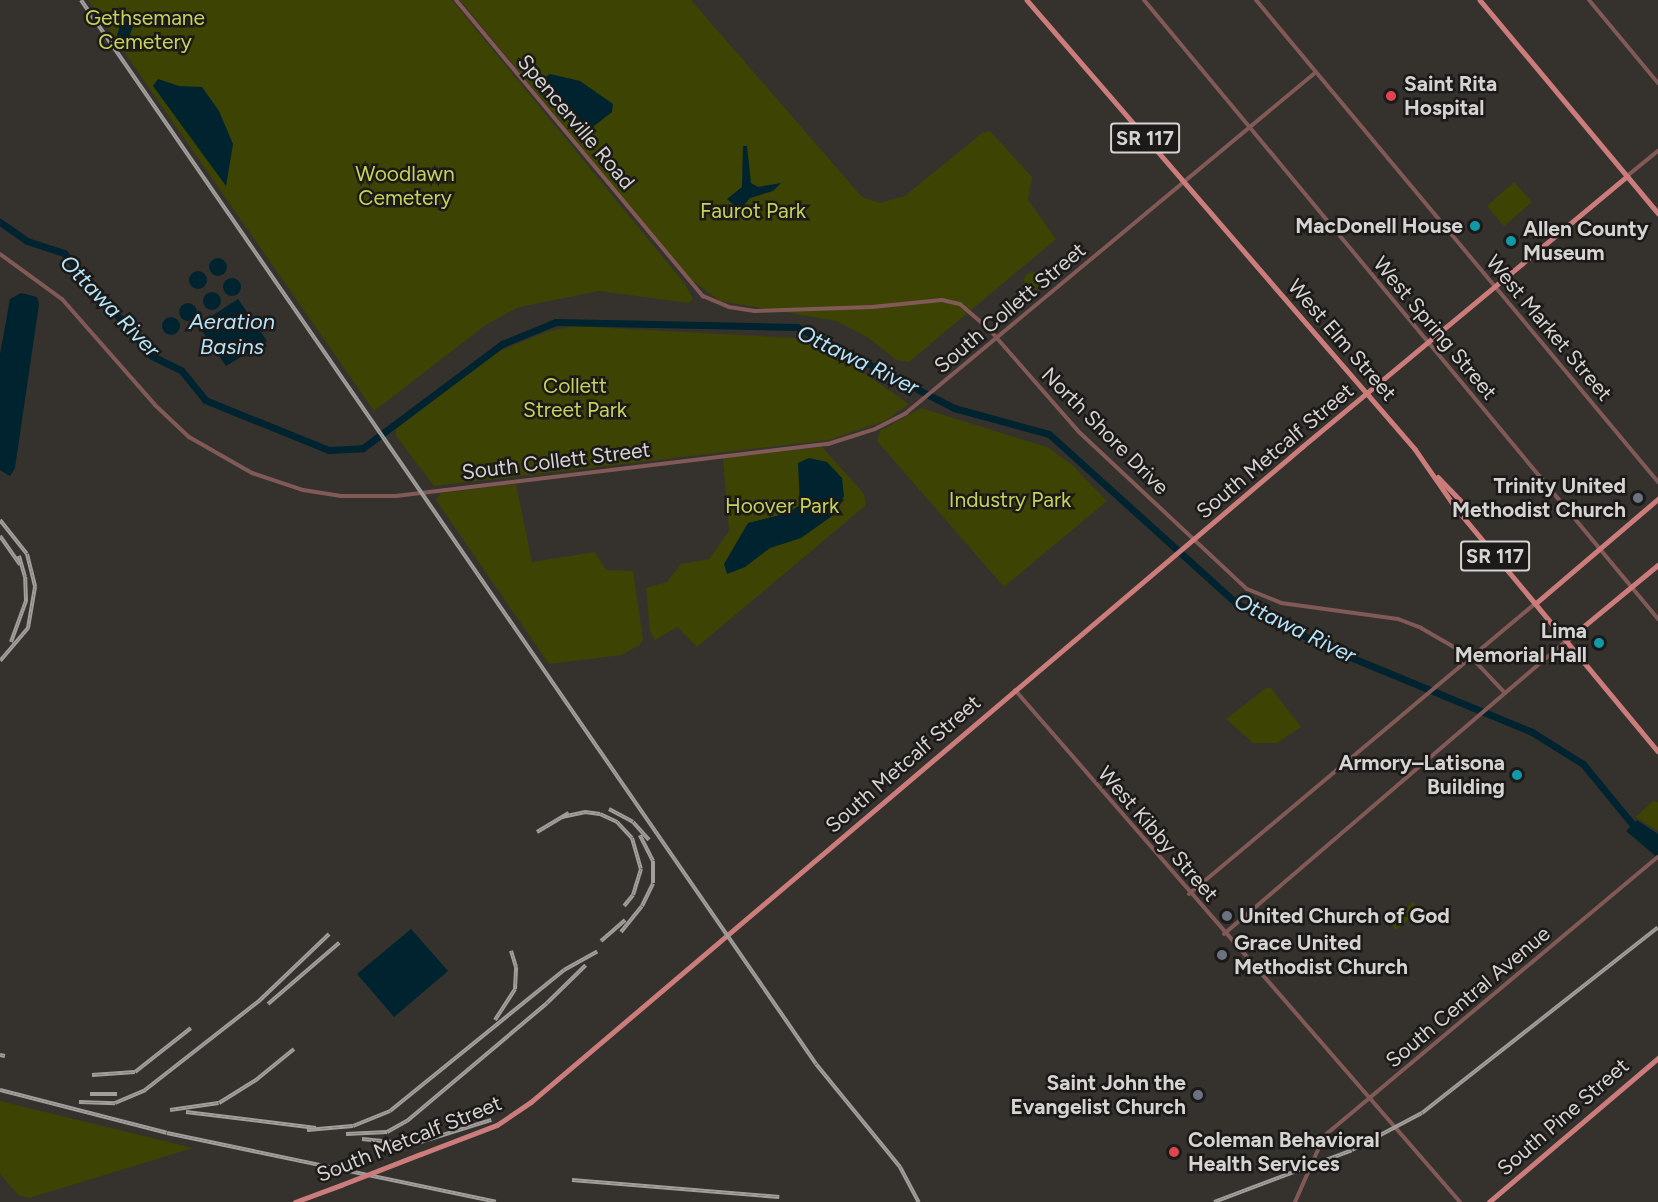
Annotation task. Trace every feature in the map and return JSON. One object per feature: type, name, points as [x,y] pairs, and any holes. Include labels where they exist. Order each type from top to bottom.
[{"type":"main road","name":"West Elm Street","points":[[1027,0],[1434,474],[1456,508],[1658,751]]},
{"type":"main road","points":[[1480,0],[1658,213]]},
{"type":"main road","name":"South Metcalf Street","points":[[295,1202],[497,1125],[531,1102],[1015,690],[1627,176]]},
{"type":"main road","points":[[1434,474],[1463,503]]},
{"type":"main road","points":[[1534,603],[1658,499]]},
{"type":"main road","points":[[1566,641],[1658,565]]},
{"type":"main road","name":"South Pine Street","points":[[1490,1202],[1658,1058]]},
{"type":"street","name":"Spencerville Road","points":[[456,0],[673,263]]},
{"type":"street","name":"West Spring Street","points":[[1144,0],[1658,618]]},
{"type":"street","name":"West Market Street","points":[[1256,0],[1658,482]]},
{"type":"street","points":[[1589,0],[1658,82]]},
{"type":"street","name":"South Collett Street","points":[[0,254],[62,299],[176,425],[233,464],[281,484],[323,493],[375,497],[828,444],[875,429],[911,410],[1316,72]]},
{"type":"street","points":[[1627,176],[1658,151]]},
{"type":"street","name":"North Shore Drive","points":[[673,263],[703,296],[729,307],[755,310],[859,308],[948,300],[970,310],[1079,432],[1247,589],[1281,603],[1398,619],[1471,657],[1504,692]]},
{"type":"street","points":[[1189,894],[1534,603]]},
{"type":"street","points":[[1224,934],[1566,641]]},
{"type":"street","name":"West Kibby Street","points":[[1015,690],[1189,894],[1460,1202]]},
{"type":"street","name":"South Central Avenue","points":[[1295,1202],[1324,1136],[1658,857]]},
{"type":"green space","name":"Woodlawn Cemetery","points":[[88,0],[452,0],[685,284],[693,299],[689,303],[599,291],[519,307],[487,324],[374,411]]},
{"type":"green space","name":"Faurot Park","points":[[460,0],[691,0],[862,197],[880,203],[905,196],[982,133],[990,131],[1032,177],[1028,200],[1056,239],[909,362],[896,360],[869,338],[836,321],[720,301],[689,278]]},
{"type":"green space","points":[[1514,182],[1532,202],[1504,226],[1487,206]]},
{"type":"green space","points":[[1033,272],[1039,275],[1042,281],[1039,287],[1033,290],[1027,287],[1024,281],[1027,275]]},
{"type":"green space","name":"Collett Street Park","points":[[573,326],[795,338],[842,358],[909,404],[885,421],[829,440],[434,486],[396,436],[396,429],[497,352],[546,332]]},
{"type":"green space","name":"Industry Park","points":[[921,408],[1047,447],[1071,464],[1107,501],[1004,587],[877,441],[880,431]]},
{"type":"green space","name":"Hoover Park","points":[[822,447],[864,494],[866,505],[697,647],[677,627],[655,640],[650,632],[646,588],[667,582],[681,564],[709,559],[729,531],[723,458]]},
{"type":"green space","points":[[516,484],[532,562],[595,552],[606,570],[633,571],[643,639],[640,645],[621,655],[549,664],[436,500],[441,493]]},
{"type":"green space","points":[[1266,688],[1271,688],[1301,727],[1277,743],[1253,743],[1226,719]]},
{"type":"green space","points":[[1653,801],[1658,802],[1658,831],[1636,817]]},
{"type":"green space","points":[[1413,902],[1420,910],[1396,930],[1392,926],[1395,917]]},
{"type":"green space","points":[[0,1101],[193,1148],[29,1198],[18,1195],[0,1174]]},
{"type":"water","points":[[132,14],[135,21],[128,40],[122,41],[117,35],[120,26]]},
{"type":"water","points":[[550,74],[580,81],[613,104],[612,112],[581,136],[543,88],[543,79]]},
{"type":"water","points":[[158,79],[179,86],[202,87],[219,111],[233,144],[226,186],[153,86]]},
{"type":"water","points":[[743,146],[747,146],[751,183],[758,187],[781,183],[773,191],[750,198],[740,210],[727,199],[742,187]]},
{"type":"water","points":[[214,258],[222,258],[227,263],[225,274],[214,276],[209,271],[209,263]]},
{"type":"water","points":[[194,271],[202,271],[207,276],[205,287],[194,289],[189,284],[189,276]]},
{"type":"water","points":[[228,278],[236,278],[241,283],[239,294],[228,296],[223,291],[223,283]]},
{"type":"water","points":[[208,292],[216,292],[221,297],[219,308],[208,310],[203,305],[203,297]]},
{"type":"water","points":[[21,293],[37,297],[39,304],[15,468],[10,476],[0,470],[0,354],[10,299]]},
{"type":"water","name":"Aeration Basins","points":[[238,299],[267,341],[226,366],[198,325]]},
{"type":"water","points":[[184,303],[192,303],[197,308],[195,319],[184,321],[179,316],[179,308]]},
{"type":"water","points":[[167,317],[175,317],[180,322],[178,333],[167,335],[162,330],[162,322]]},
{"type":"water","points":[[809,458],[827,462],[842,478],[844,496],[836,513],[801,538],[770,548],[745,567],[727,574],[724,564],[748,523],[788,513],[800,505],[798,463]]},
{"type":"water","points":[[1637,820],[1658,834],[1658,858],[1626,831]]},
{"type":"water","points":[[411,929],[448,971],[394,1017],[357,974]]},
{"type":"waterway","name":"Ottawa River","points":[[0,222],[27,241],[64,253],[152,356],[181,370],[205,400],[329,450],[363,448],[502,344],[556,322],[797,327],[954,408],[1049,434],[1237,604],[1338,652],[1532,732],[1583,764],[1638,831]]},
{"type":"railway","points":[[81,0],[816,1064],[900,1167],[919,1202]]},
{"type":"railway","points":[[0,520],[27,554],[35,587],[28,628],[0,661]]},
{"type":"railway","points":[[0,536],[20,565]]},
{"type":"railway","points":[[11,642],[26,601],[25,577],[19,556]]},
{"type":"railway","points":[[609,809],[633,822],[649,840]]},
{"type":"railway","points":[[562,817],[585,812],[600,814],[617,822],[632,838],[641,869],[633,895],[624,906]]},
{"type":"railway","points":[[537,832],[569,813]]},
{"type":"railway","points":[[621,932],[642,906],[653,883],[653,861],[640,835]]},
{"type":"railway","points":[[601,941],[625,920]]},
{"type":"railway","points":[[1214,1202],[1352,1150],[1422,1113],[1658,927]]},
{"type":"railway","points":[[79,1102],[115,1103],[145,1090],[259,1001],[329,934]]},
{"type":"railway","points":[[268,1004],[339,943]]},
{"type":"railway","points":[[495,1020],[515,989],[516,967],[511,951]]},
{"type":"railway","points":[[307,1130],[353,1126],[390,1111],[564,970],[597,952]]},
{"type":"railway","points":[[346,1134],[387,1132],[407,1121],[547,1003],[586,965]]},
{"type":"railway","points":[[92,1075],[135,1072],[191,1028]]},
{"type":"railway","points":[[170,1110],[219,1103],[256,1080],[294,1049]]},
{"type":"railway","points":[[0,1055],[5,1056]]},
{"type":"railway","points":[[0,1090],[167,1133],[496,1202]]},
{"type":"railway","points":[[90,1094],[117,1094]]},
{"type":"railway","points":[[186,1112],[316,1128]]},
{"type":"railway","points":[[362,1139],[414,1144],[491,1120]]},
{"type":"railway","points":[[572,1180],[779,1197]]},
{"type":"place","name":"Saint Rita Hospital","points":[[1391,96]]},
{"type":"place","name":"MacDonell House","points":[[1475,226]]},
{"type":"place","name":"Allen County Museum","points":[[1511,241]]},
{"type":"place","name":"Trinity United Methodist Church","points":[[1638,498]]},
{"type":"place","name":"Lima Memorial Hall","points":[[1599,643]]},
{"type":"place","name":"Armory–Latisona Building","points":[[1517,775]]},
{"type":"place","name":"United Church of God","points":[[1227,916]]},
{"type":"place","name":"Grace United Methodist Church","points":[[1222,955]]},
{"type":"place","name":"Saint John the Evangelist Church","points":[[1198,1095]]},
{"type":"place","name":"Coleman Behavioral Health Services","points":[[1174,1152]]},
{"type":"park label","name":"Gethsemane Cemetery","points":[[145,30]]}]
